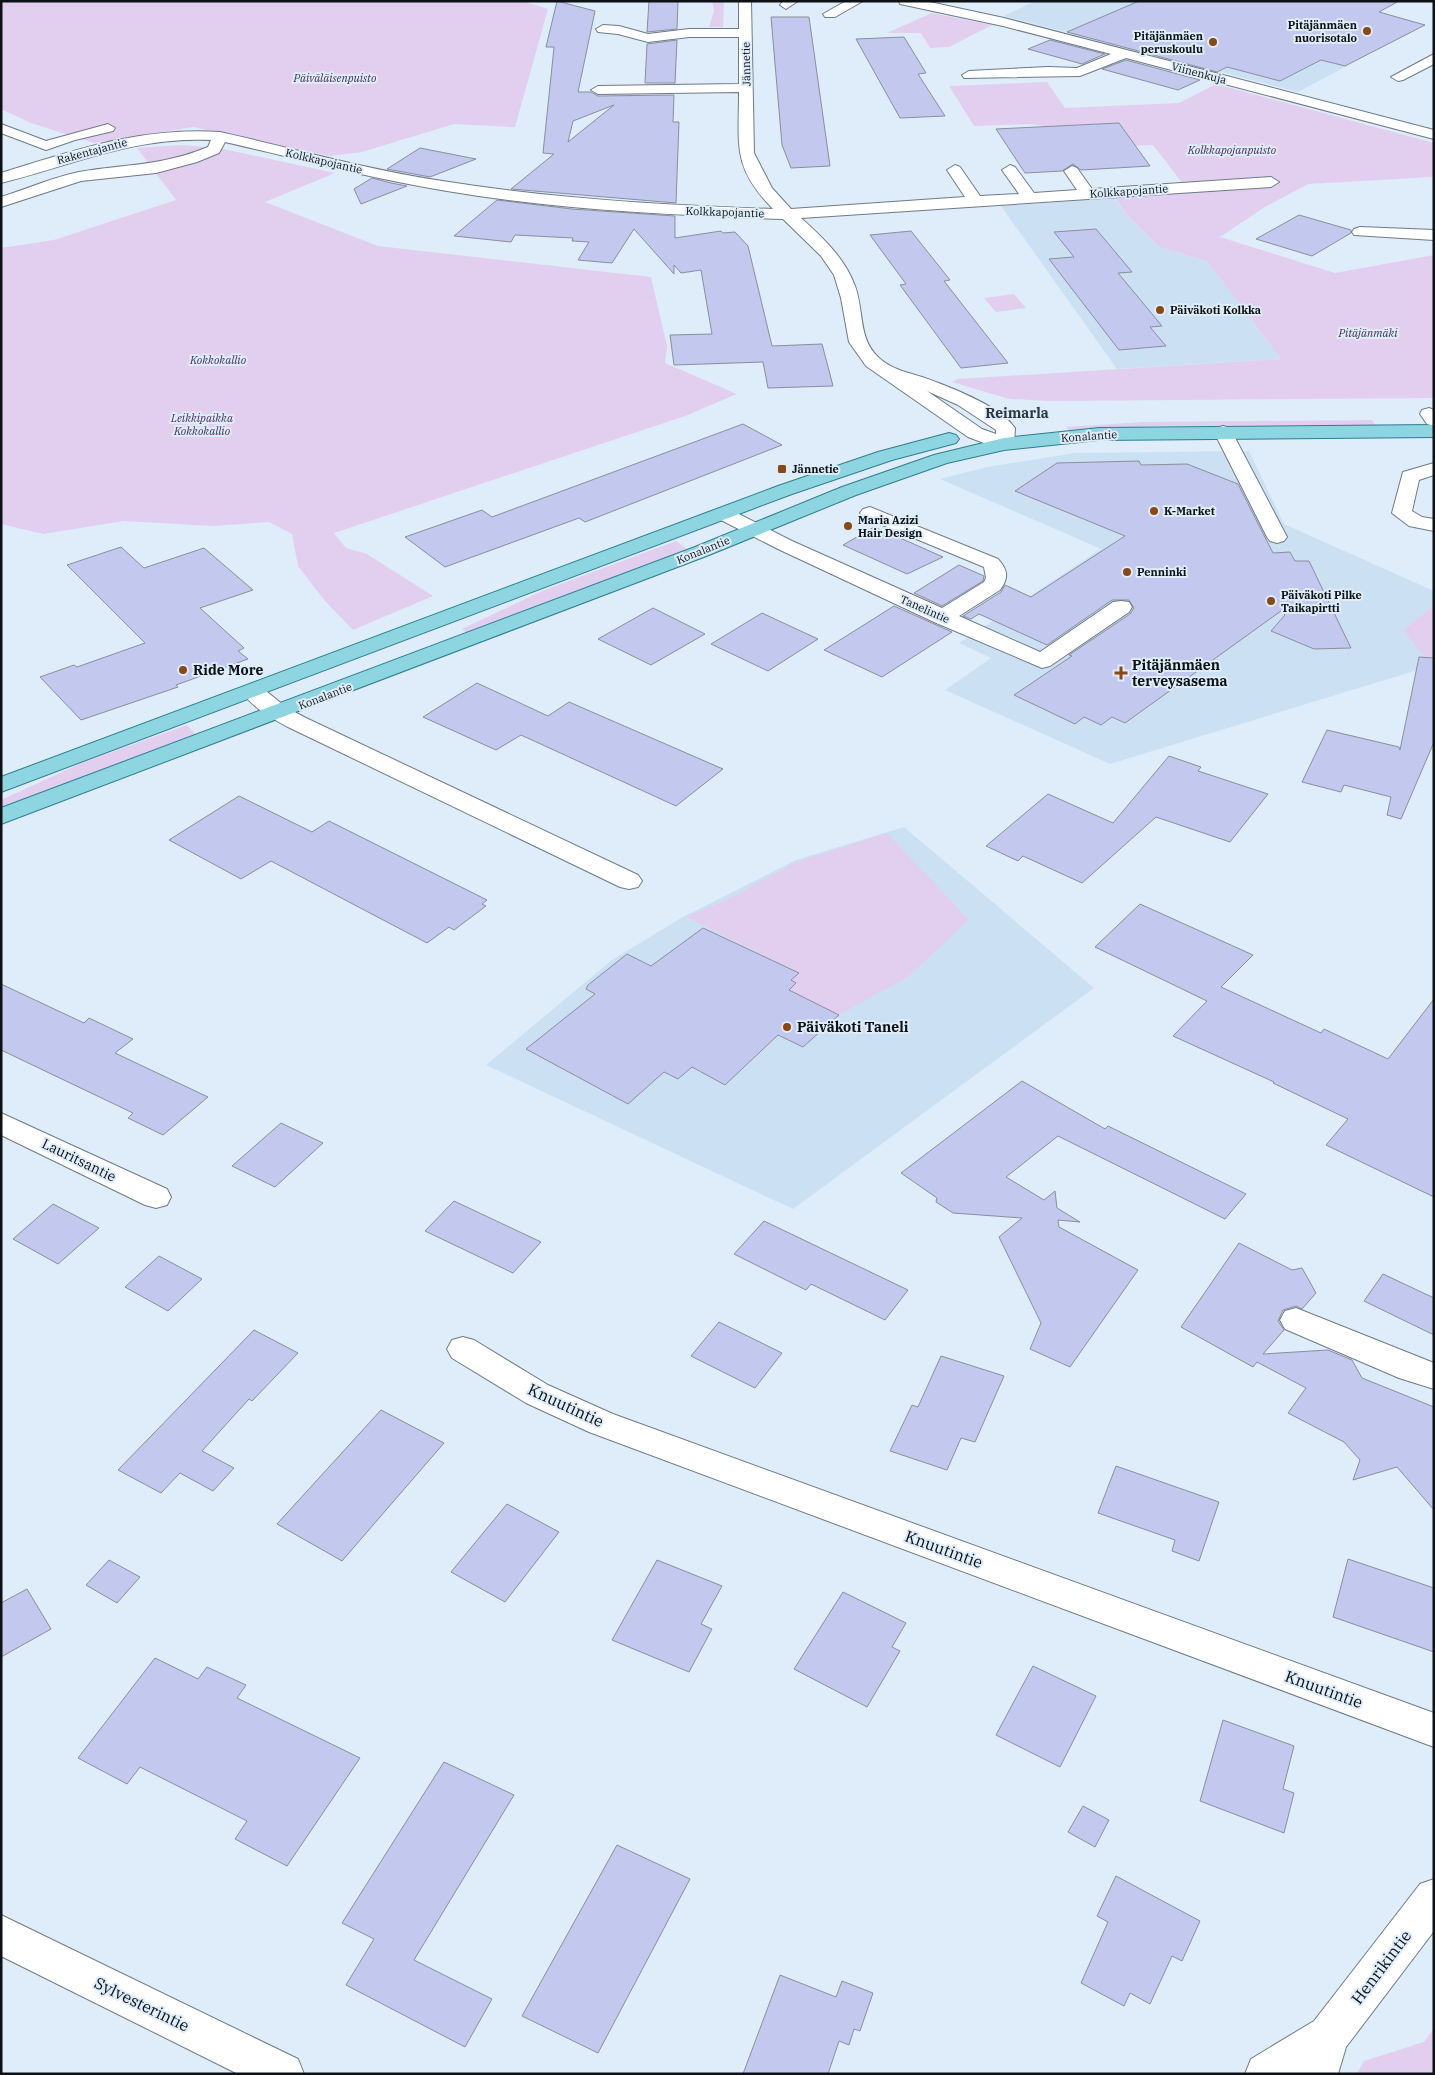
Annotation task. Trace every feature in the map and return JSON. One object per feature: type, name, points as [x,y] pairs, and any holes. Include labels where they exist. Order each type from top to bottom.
[{"type":"main road","name":"Konalantie","points":[[1,816],[279,713],[893,475],[1005,436],[1076,422],[1167,417],[1433,420]]},
{"type":"main road","name":"Konalantie","points":[[1,786],[850,466],[975,433],[1005,436],[1223,432],[1433,420]]},
{"type":"street","name":"Jännetie","points":[[744,1],[746,153],[766,191],[785,214],[794,219],[841,274],[852,308],[854,335],[858,345],[872,362],[975,433]]},
{"type":"street","points":[[830,14],[857,1]]},
{"type":"street","name":"Viinenkuja","points":[[905,1],[988,19],[1434,135]]},
{"type":"street","points":[[988,19],[1010,9]]},
{"type":"street","points":[[603,29],[648,38],[689,33],[745,33]]},
{"type":"street","points":[[969,75],[1048,72],[1071,74],[1124,54]]},
{"type":"street","points":[[1398,77],[1434,58]]},
{"type":"street","points":[[598,90],[746,88]]},
{"type":"street","points":[[1,128],[46,146],[70,137],[131,125],[154,125],[185,134]]},
{"type":"street","name":"Kolkkapojantie","points":[[185,134],[217,143],[495,194],[645,209],[785,214],[1271,182]]},
{"type":"street","name":"Rakentajantie","points":[[1,178],[128,141],[185,134]]},
{"type":"street","points":[[1,202],[84,179],[156,168],[192,159],[217,143]]},
{"type":"street","points":[[49,164],[84,179]]},
{"type":"street","points":[[955,170],[974,201]]},
{"type":"street","points":[[1010,170],[1030,198]]},
{"type":"street","points":[[1072,171],[1088,194]]},
{"type":"street","points":[[1360,232],[1434,235]]},
{"type":"street","name":"Jännetie","points":[[890,373],[956,395],[979,407],[1005,436]]},
{"type":"street","points":[[1223,432],[1277,537]]},
{"type":"street","points":[[1434,469],[1410,476],[1402,513],[1416,522],[1434,525]]},
{"type":"street","points":[[870,513],[991,563],[996,569],[997,578],[993,586],[942,617]]},
{"type":"street","name":"Tanelintie","points":[[724,514],[753,530],[1042,661],[1121,607]]},
{"type":"street","points":[[253,692],[279,713],[629,881]]},
{"type":"street","name":"Lauritsantie","points":[[1,1123],[156,1197]]},
{"type":"street","points":[[1296,1320],[1410,1369],[1434,1376]]},
{"type":"street","name":"Knuutintie","points":[[463,1349],[537,1394],[601,1423],[1434,1730]]},
{"type":"street","name":"Henrikintie","points":[[1266,2074],[1323,2055],[1434,1898]]},
{"type":"street","name":"Sylvesterintie","points":[[5,1943],[283,2074]]},
{"type":"shaded area","name":"Pitäjänmäen peruskoulu","points":[[1035,1],[1293,1],[1304,55],[1347,66],[1298,92],[1004,16]]},
{"type":"shaded area","name":"Päiväkoti Kolkka","points":[[1115,198],[1126,214],[1159,247],[1207,261],[1281,359],[1117,369],[1001,206]]},
{"type":"shaded area","points":[[1249,451],[1284,524],[1434,591],[1434,605],[1403,630],[1434,662],[1434,665],[1110,764],[945,690],[991,658],[959,643],[1101,549],[940,479],[987,467],[1075,453]]},
{"type":"shaded area","name":"Päiväkoti Taneli","points":[[904,827],[1094,988],[793,1209],[486,1065],[612,960],[681,918],[796,860]]},
{"type":"green space","name":"Päiväläisenpuisto","points":[[1,1],[523,1],[548,9],[515,127],[454,124],[362,152],[330,156],[193,127],[94,143],[31,123],[1,109]]},
{"type":"green space","points":[[712,1],[724,1],[723,27],[709,27],[714,11]]},
{"type":"green space","points":[[932,13],[992,25],[949,47],[930,48],[921,33],[887,33]]},
{"type":"green space","points":[[1047,82],[1065,108],[1179,103],[1216,84],[1434,143],[1434,177],[1308,184],[1265,207],[1220,237],[1335,273],[1434,255],[1434,398],[1050,401],[1009,399],[952,382],[958,379],[1281,359],[1207,261],[1159,247],[1126,214],[1109,188],[1183,184],[1153,145],[1094,148],[1082,133],[1032,124],[974,126],[949,86]]},
{"type":"green space","name":"Kokkokallio","points":[[182,145],[219,148],[335,173],[265,202],[378,246],[651,277],[667,346],[665,363],[737,394],[685,416],[334,533],[346,548],[367,554],[433,596],[353,630],[325,601],[298,566],[292,534],[269,522],[213,526],[124,521],[43,534],[1,524],[1,248],[54,240],[176,200],[137,148]]},
{"type":"green space","points":[[1014,294],[1026,308],[996,312],[984,298]]},
{"type":"green space","points":[[1372,420],[1375,425],[1154,426],[1070,431],[1066,427],[1143,422]]},
{"type":"green space","points":[[676,541],[687,549],[466,633],[462,629],[542,591]]},
{"type":"green space","points":[[1434,605],[1434,662],[1420,652],[1403,630]]},
{"type":"green space","points":[[187,725],[196,735],[1,808],[1,800],[84,762]]},
{"type":"green space","points":[[887,833],[969,920],[908,977],[839,1015],[782,987],[798,973],[686,917],[726,900],[796,862]]},
{"type":"green space","points":[[1434,2028],[1434,2074],[1357,2074],[1364,2061],[1424,2042]]},
{"type":"building","points":[[557,1],[595,11],[578,92],[591,92],[598,96],[674,95],[673,122],[679,122],[676,203],[511,189],[554,154],[543,153],[554,47],[546,47]],"holes":[[[614,105],[568,142],[573,121]]]},
{"type":"building","points":[[649,1],[678,1],[677,29],[647,32]]},
{"type":"building","name":"Pitäjänmäen peruskoulu","points":[[1139,1],[1399,1],[1379,12],[1425,25],[1345,66],[1321,60],[1280,81],[1227,67],[1217,72],[1067,32]]},
{"type":"building","points":[[771,17],[809,17],[830,166],[791,168],[782,145]]},
{"type":"building","points":[[904,37],[926,73],[918,74],[945,116],[900,118],[856,39]]},
{"type":"building","points":[[677,40],[675,83],[645,83],[647,44]]},
{"type":"building","points":[[1050,40],[1105,54],[1082,64],[1028,49]]},
{"type":"building","points":[[1126,60],[1200,80],[1178,90],[1102,69]]},
{"type":"building","points":[[1119,123],[1150,166],[1081,170],[1073,164],[1062,171],[1025,173],[996,129]]},
{"type":"building","points":[[420,148],[476,159],[430,177],[387,169]]},
{"type":"building","points":[[372,178],[407,186],[361,204],[354,189]]},
{"type":"building","points":[[497,200],[572,209],[675,216],[675,238],[721,231],[723,233],[735,232],[748,246],[772,346],[822,344],[833,386],[768,388],[763,362],[674,365],[670,335],[712,334],[701,270],[681,273],[674,265],[674,274],[634,229],[612,263],[578,260],[589,242],[572,241],[573,238],[515,235],[511,242],[454,236]]},
{"type":"building","points":[[1299,215],[1351,230],[1351,233],[1312,256],[1256,239]]},
{"type":"building","points":[[1096,229],[1132,272],[1118,273],[1162,326],[1150,327],[1166,346],[1119,350],[1049,259],[1074,257],[1054,232]]},
{"type":"building","points":[[911,231],[950,280],[944,281],[1008,363],[961,368],[900,285],[906,284],[870,235]]},
{"type":"building","points":[[743,424],[782,445],[585,522],[579,518],[445,567],[405,537],[482,510],[492,517]]},
{"type":"building","points":[[1139,461],[1141,465],[1187,464],[1238,484],[1273,553],[1290,552],[1295,561],[1309,561],[1351,648],[1314,649],[1271,631],[1285,615],[1281,611],[1125,723],[1112,717],[1101,725],[1084,717],[1075,724],[1014,695],[1130,614],[1134,608],[1129,600],[1112,600],[1047,645],[979,614],[971,619],[963,616],[1001,592],[1005,585],[1031,597],[1125,536],[1015,491],[1057,463]]},
{"type":"building","points":[[874,527],[943,557],[907,574],[843,545]]},
{"type":"building","points":[[121,547],[144,568],[204,548],[253,590],[200,608],[244,648],[238,651],[248,659],[176,685],[178,687],[81,720],[40,677],[74,665],[77,667],[145,643],[67,565]]},
{"type":"building","points":[[959,565],[984,576],[983,581],[942,606],[914,593]]},
{"type":"building","points":[[894,606],[952,632],[882,677],[824,650]]},
{"type":"building","points":[[653,608],[705,634],[651,665],[598,639]]},
{"type":"building","points":[[762,613],[818,639],[768,671],[711,644]]},
{"type":"building","points":[[1419,657],[1434,658],[1434,742],[1401,819],[1387,815],[1391,797],[1344,785],[1341,792],[1302,782],[1327,730],[1399,747],[1400,750]]},
{"type":"building","points":[[477,683],[548,716],[569,702],[723,769],[676,806],[521,735],[496,750],[423,717]]},
{"type":"building","points":[[1169,756],[1201,767],[1198,771],[1268,794],[1230,842],[1156,817],[1082,883],[1023,856],[1018,861],[986,846],[1048,794],[1113,823]]},
{"type":"building","points":[[239,796],[312,832],[329,821],[487,900],[482,904],[486,906],[454,930],[449,927],[427,943],[271,861],[241,879],[169,840]]},
{"type":"building","points":[[1140,904],[1253,955],[1221,987],[1321,1033],[1324,1029],[1388,1059],[1434,999],[1434,1197],[1326,1145],[1348,1119],[1274,1082],[1173,1036],[1207,1001],[1095,947]]},
{"type":"building","points":[[703,928],[799,973],[791,980],[796,983],[789,990],[839,1015],[803,1047],[778,1035],[725,1085],[692,1067],[678,1079],[664,1072],[628,1104],[526,1049],[595,994],[586,989],[588,985],[627,954],[651,966]]},
{"type":"building","points":[[1,984],[84,1023],[89,1018],[133,1039],[115,1053],[208,1097],[163,1135],[128,1118],[133,1113],[1,1050]]},
{"type":"building","points":[[1022,1081],[1105,1129],[1108,1126],[1246,1194],[1225,1219],[1058,1136],[1006,1177],[1044,1200],[1055,1191],[1057,1208],[1080,1222],[1058,1220],[1059,1227],[1138,1270],[1070,1367],[1030,1349],[1041,1323],[999,1237],[1022,1218],[953,1213],[936,1202],[937,1198],[901,1173]]},
{"type":"building","points":[[281,1123],[323,1143],[275,1187],[232,1166]]},
{"type":"building","points":[[454,1201],[541,1242],[513,1273],[425,1231]]},
{"type":"building","points":[[53,1204],[99,1228],[58,1264],[13,1239]]},
{"type":"building","points":[[764,1221],[908,1290],[885,1320],[811,1284],[806,1290],[734,1254]]},
{"type":"building","points":[[1239,1243],[1292,1270],[1302,1268],[1316,1293],[1302,1309],[1296,1306],[1283,1310],[1278,1321],[1284,1330],[1263,1354],[1328,1350],[1352,1360],[1362,1378],[1434,1407],[1434,1510],[1397,1467],[1353,1480],[1360,1460],[1344,1442],[1288,1413],[1306,1388],[1257,1362],[1253,1367],[1181,1327]]},
{"type":"building","points":[[159,1256],[202,1279],[168,1311],[125,1287]]},
{"type":"building","points":[[1383,1274],[1434,1298],[1434,1335],[1364,1301]]},
{"type":"building","points":[[719,1322],[782,1353],[755,1388],[691,1356]]},
{"type":"building","points":[[254,1330],[298,1353],[252,1401],[249,1399],[202,1451],[234,1468],[213,1491],[180,1473],[161,1493],[118,1470]]},
{"type":"building","points":[[941,1356],[1004,1376],[975,1442],[961,1438],[947,1470],[890,1451],[912,1405],[918,1407]]},
{"type":"building","points":[[381,1410],[444,1443],[342,1561],[277,1524]]},
{"type":"building","points":[[1116,1466],[1219,1502],[1199,1561],[1172,1551],[1175,1540],[1098,1513]]},
{"type":"building","points":[[507,1504],[559,1532],[505,1602],[451,1572]]},
{"type":"building","points":[[1348,1559],[1434,1588],[1434,1652],[1333,1617]]},
{"type":"building","points":[[109,1560],[140,1577],[117,1603],[86,1585]]},
{"type":"building","points":[[657,1560],[722,1586],[701,1624],[712,1629],[689,1672],[612,1640]]},
{"type":"building","points":[[27,1589],[51,1629],[1,1657],[1,1603]]},
{"type":"building","points":[[843,1592],[906,1623],[892,1647],[900,1651],[867,1707],[794,1669]]},
{"type":"building","points":[[155,1658],[198,1679],[207,1667],[246,1685],[237,1698],[360,1758],[287,1866],[235,1839],[247,1821],[140,1767],[127,1784],[78,1758]]},
{"type":"building","points":[[1033,1666],[1096,1696],[1060,1767],[996,1735]]},
{"type":"building","points":[[1223,1720],[1294,1746],[1283,1789],[1294,1793],[1284,1833],[1200,1801]]},
{"type":"building","points":[[444,1762],[514,1795],[414,1960],[492,1999],[465,2047],[346,1985],[374,1939],[342,1923]]},
{"type":"building","points":[[1083,1806],[1109,1820],[1095,1847],[1068,1832]]},
{"type":"building","points":[[617,1845],[690,1879],[598,2053],[522,2016]]},
{"type":"building","points":[[1116,1876],[1200,1921],[1182,1961],[1172,1956],[1150,2004],[1130,1993],[1124,2006],[1081,1983],[1108,1922],[1097,1916]]},
{"type":"building","points":[[780,1975],[836,1997],[842,1981],[873,1993],[860,2031],[854,2029],[849,2045],[839,2041],[828,2074],[743,2074]]},
{"type":"place","name":"Pitäjänmäen nuorisotalo","points":[[1367,31]]},
{"type":"place","name":"Pitäjänmäen peruskoulu","points":[[1213,42]]},
{"type":"place","name":"Päiväkoti Kolkka","points":[[1160,310]]},
{"type":"place","name":"Jännetie","points":[[782,469]]},
{"type":"place","name":"K-Market","points":[[1154,511]]},
{"type":"place","name":"Maria Azizi Hair Design","points":[[848,526]]},
{"type":"place","name":"Penninki","points":[[1127,572]]},
{"type":"place","name":"Päiväkoti Pilke Taikapirtti","points":[[1271,601]]},
{"type":"place","name":"Ride More","points":[[183,670]]},
{"type":"place","name":"Pitäjänmäen terveysasema","points":[[1121,673]]},
{"type":"place","name":"Päiväkoti Taneli","points":[[787,1027]]},
{"type":"district","name":"Reimarla","points":[[1017,413]]},
{"type":"park label","name":"Kolkkapojanpuisto","points":[[1232,150]]},
{"type":"park label","name":"Pitäjänmäki","points":[[1368,333]]},
{"type":"park label","name":"Leikkipaikka Kokkokallio","points":[[202,424]]}]
